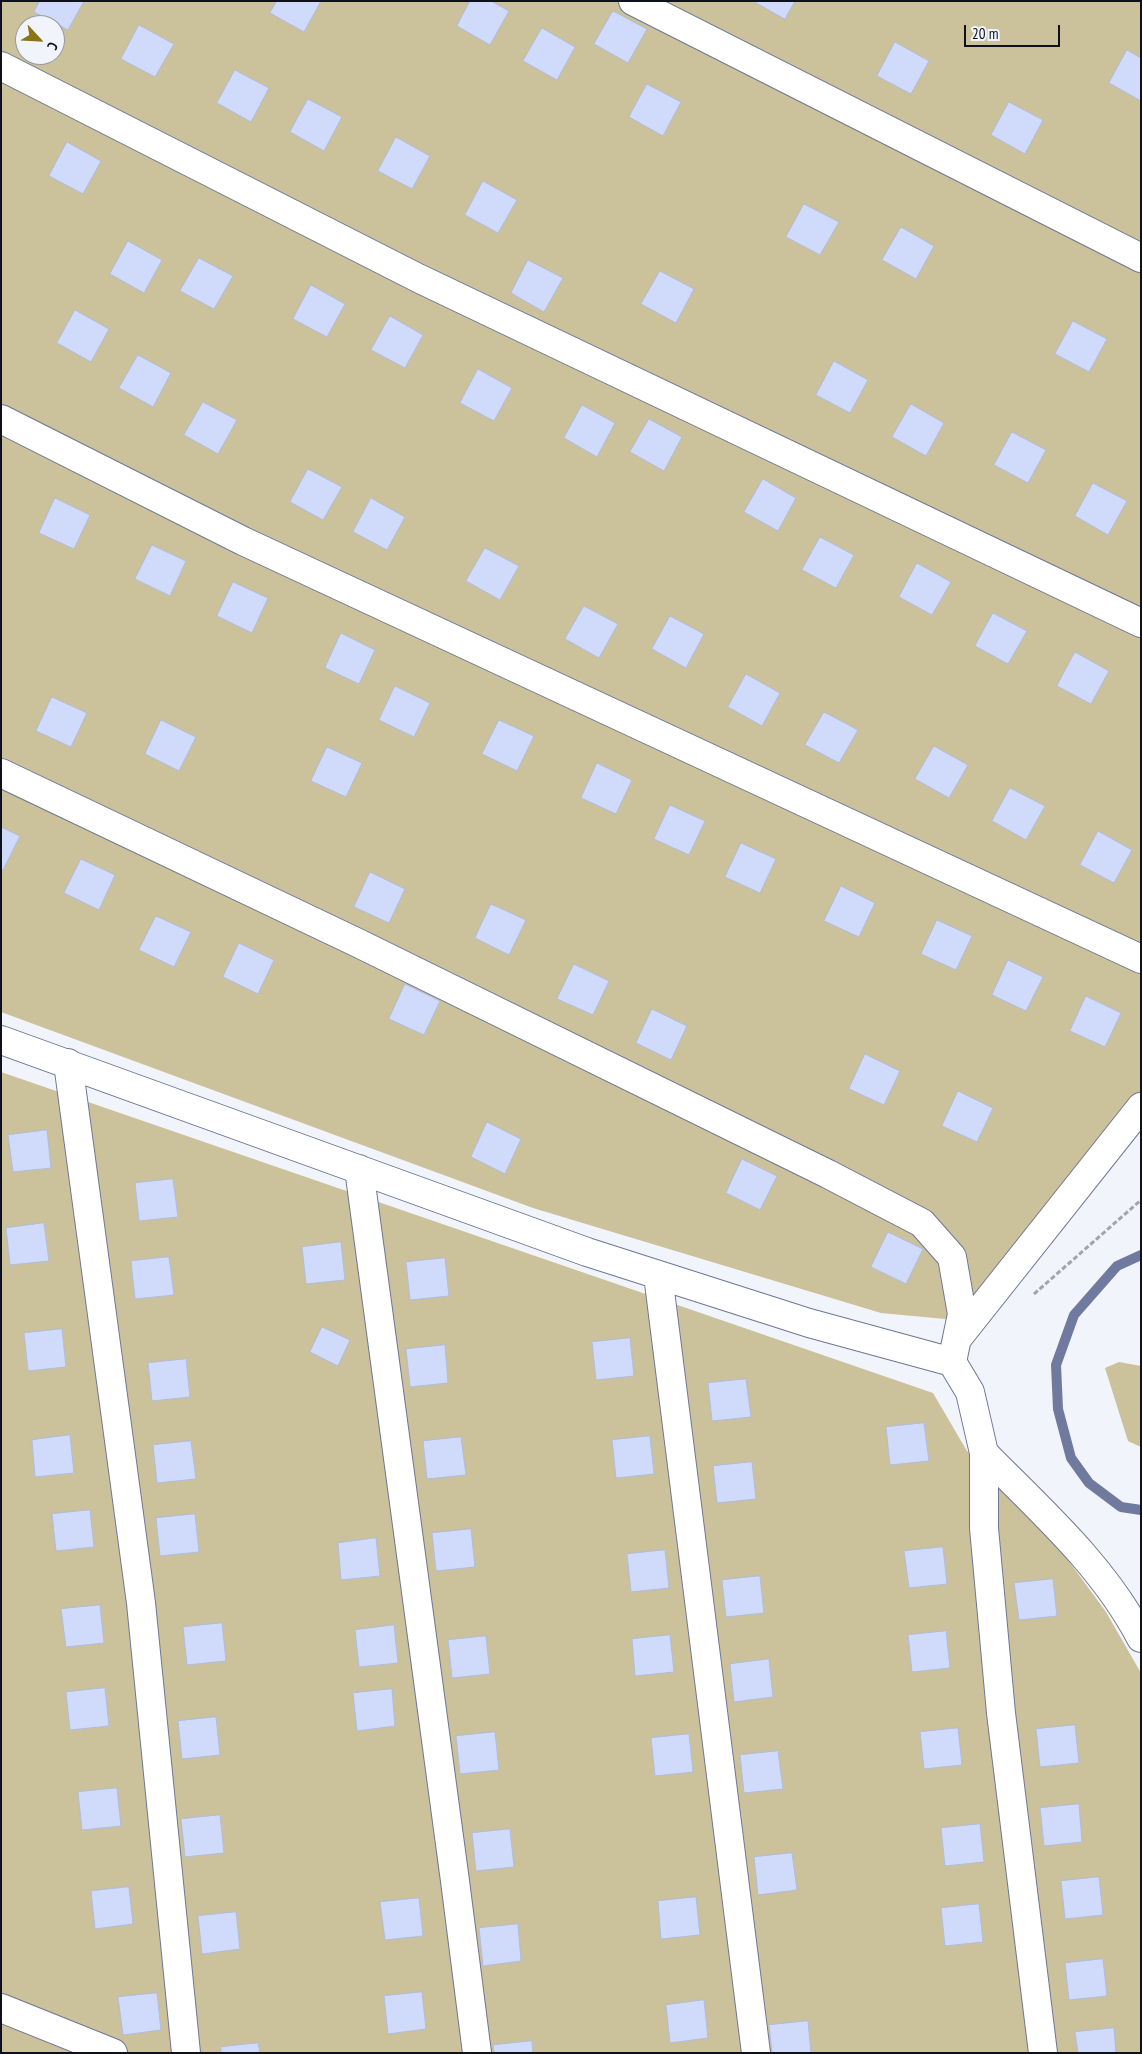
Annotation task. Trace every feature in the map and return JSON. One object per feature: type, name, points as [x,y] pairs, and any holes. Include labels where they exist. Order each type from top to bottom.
[{"type":"lane","points":[[633,1],[1141,258]]},
{"type":"lane","points":[[1,66],[427,282],[1141,623]]},
{"type":"lane","points":[[1,419],[243,541],[1141,959]]},
{"type":"lane","points":[[1,773],[384,956],[828,1174],[922,1223],[952,1257],[962,1314],[955,1351],[970,1392],[984,1453],[984,1528],[1001,1713],[1043,2053]]},
{"type":"lane","points":[[1,1040],[587,1252],[809,1323],[955,1351]]},
{"type":"lane","points":[[68,1064],[141,1603],[186,2053]]},
{"type":"lane","points":[[955,1351],[1141,1107]]},
{"type":"lane","points":[[359,1169],[455,1881],[476,2053]]},
{"type":"lane","points":[[658,1275],[756,2053]]},
{"type":"lane","points":[[984,1453],[1080,1551],[1126,1608],[1141,1638]]},
{"type":"lane","points":[[1,2008],[113,2053]]},
{"type":"path","points":[[1030,1297],[1141,1200]]},
{"type":"shaded area","points":[[1,1],[1141,1],[1141,1132],[1118,1121],[997,1279],[945,1319],[881,1313],[533,1208],[1,1012]]},
{"type":"shaded area","points":[[1,1072],[933,1393],[967,1451],[1057,1545],[1106,1612],[1141,1673],[1141,2053],[1,2053]]},
{"type":"shaded area","points":[[1119,1362],[1141,1366],[1141,1447],[1128,1441],[1105,1368]]},
{"type":"building","points":[[40,1],[84,1],[68,30],[65,28],[65,15],[40,15],[34,12]]},
{"type":"building","points":[[277,1],[321,1],[304,32],[270,13]]},
{"type":"building","points":[[470,1],[491,1],[509,11],[490,45],[457,26]]},
{"type":"building","points":[[753,1],[795,1],[785,19]]},
{"type":"building","points":[[613,11],[647,29],[628,63],[594,44]]},
{"type":"building","points":[[139,25],[174,44],[155,77],[121,59]]},
{"type":"building","points":[[542,28],[575,47],[557,80],[523,61]]},
{"type":"building","points":[[895,42],[929,61],[911,94],[877,76]]},
{"type":"building","points":[[1127,50],[1141,58],[1141,101],[1109,83]]},
{"type":"building","points":[[235,70],[269,88],[251,122],[217,103]]},
{"type":"building","points":[[647,84],[681,102],[663,136],[629,117]]},
{"type":"building","points":[[308,99],[342,117],[324,151],[290,132]]},
{"type":"building","points":[[1009,102],[1043,120],[1025,154],[991,135]]},
{"type":"building","points":[[396,137],[430,156],[412,189],[378,171]]},
{"type":"building","points":[[67,142],[101,161],[83,194],[49,176]]},
{"type":"building","points":[[483,181],[517,200],[498,233],[465,215]]},
{"type":"building","points":[[804,204],[839,222],[820,255],[786,237]]},
{"type":"building","points":[[901,227],[934,246],[916,279],[882,260]]},
{"type":"building","points":[[128,241],[162,260],[144,293],[110,274]]},
{"type":"building","points":[[199,258],[233,276],[214,309],[180,291]]},
{"type":"building","points":[[528,260],[563,278],[544,312],[511,293]]},
{"type":"building","points":[[660,271],[694,289],[676,323],[641,304]]},
{"type":"building","points":[[311,285],[345,304],[327,337],[293,319]]},
{"type":"building","points":[[75,310],[109,329],[91,362],[57,343]]},
{"type":"building","points":[[390,316],[423,335],[405,368],[371,350]]},
{"type":"building","points":[[1073,321],[1107,339],[1089,372],[1055,354]]},
{"type":"building","points":[[138,355],[171,373],[153,407],[119,388]]},
{"type":"building","points":[[834,361],[868,380],[850,413],[816,395]]},
{"type":"building","points":[[478,369],[512,388],[494,421],[460,403]]},
{"type":"building","points":[[203,402],[237,420],[218,454],[184,435]]},
{"type":"building","points":[[911,404],[944,423],[926,456],[892,437]]},
{"type":"building","points":[[582,405],[615,423],[597,457],[564,438]]},
{"type":"building","points":[[649,419],[682,437],[664,471],[630,452]]},
{"type":"building","points":[[1012,432],[1046,450],[1028,483],[994,465]]},
{"type":"building","points":[[308,469],[342,487],[323,520],[290,502]]},
{"type":"building","points":[[763,479],[796,498],[778,531],[744,512]]},
{"type":"building","points":[[1093,483],[1127,501],[1108,535],[1075,516]]},
{"type":"building","points":[[55,498],[90,515],[74,549],[39,533]]},
{"type":"building","points":[[371,498],[405,517],[387,550],[353,532]]},
{"type":"building","points":[[820,537],[854,555],[836,588],[802,570]]},
{"type":"building","points":[[152,545],[186,561],[170,596],[135,579]]},
{"type":"building","points":[[485,548],[519,566],[500,600],[466,581]]},
{"type":"building","points":[[917,563],[951,582],[932,615],[899,597]]},
{"type":"building","points":[[233,582],[268,598],[252,633],[217,616]]},
{"type":"building","points":[[584,606],[618,624],[599,658],[565,639]]},
{"type":"building","points":[[993,613],[1027,631],[1008,664],[975,646]]},
{"type":"building","points":[[670,616],[704,634],[686,668],[652,649]]},
{"type":"building","points":[[341,633],[375,650],[359,684],[325,668]]},
{"type":"building","points":[[1075,652],[1109,671],[1091,704],[1057,686]]},
{"type":"building","points":[[746,674],[780,693],[762,726],[728,707]]},
{"type":"building","points":[[395,686],[430,703],[414,737],[379,720]]},
{"type":"building","points":[[52,697],[87,713],[71,747],[36,731]]},
{"type":"building","points":[[824,712],[858,730],[839,763],[805,745]]},
{"type":"building","points":[[161,720],[196,737],[179,771],[145,754]]},
{"type":"building","points":[[499,720],[534,736],[517,771],[482,754]]},
{"type":"building","points":[[934,746],[968,765],[949,798],[915,779]]},
{"type":"building","points":[[327,747],[362,763],[346,797],[311,781]]},
{"type":"building","points":[[597,763],[632,780],[616,814],[581,798]]},
{"type":"building","points":[[1010,788],[1045,806],[1026,840],[992,821]]},
{"type":"building","points":[[670,805],[705,821],[689,855],[654,839]]},
{"type":"building","points":[[1,827],[20,836],[3,870],[1,869]]},
{"type":"building","points":[[1098,831],[1132,850],[1114,883],[1080,865]]},
{"type":"building","points":[[741,843],[776,859],[760,893],[725,877]]},
{"type":"building","points":[[81,859],[115,875],[99,910],[64,893]]},
{"type":"building","points":[[370,872],[405,889],[389,923],[354,907]]},
{"type":"building","points":[[841,886],[875,903],[859,937],[824,921]]},
{"type":"building","points":[[491,904],[526,920],[509,955],[475,938]]},
{"type":"building","points":[[156,916],[191,932],[174,967],[139,950]]},
{"type":"building","points":[[937,920],[972,936],[956,970],[921,954]]},
{"type":"building","points":[[239,943],[274,960],[258,994],[223,977]]},
{"type":"building","points":[[1008,960],[1043,977],[1026,1011],[992,995]]},
{"type":"building","points":[[574,964],[609,981],[593,1015],[557,999]]},
{"type":"building","points":[[405,984],[440,1001],[424,1035],[389,1019]]},
{"type":"building","points":[[1086,996],[1121,1013],[1105,1047],[1070,1031]]},
{"type":"building","points":[[652,1009],[687,1026],[671,1060],[636,1043]]},
{"type":"building","points":[[865,1054],[900,1071],[884,1105],[849,1089]]},
{"type":"building","points":[[958,1091],[993,1108],[977,1142],[942,1126]]},
{"type":"building","points":[[487,1122],[521,1139],[505,1174],[471,1157]]},
{"type":"building","points":[[47,1130],[51,1168],[13,1172],[8,1135]]},
{"type":"building","points":[[742,1159],[777,1176],[760,1210],[726,1193]]},
{"type":"building","points":[[173,1179],[178,1217],[139,1221],[135,1183]]},
{"type":"building","points":[[44,1223],[49,1261],[10,1265],[6,1228]]},
{"type":"building","points":[[888,1232],[923,1249],[906,1284],[871,1267]]},
{"type":"building","points":[[341,1242],[345,1280],[306,1284],[302,1247]]},
{"type":"building","points":[[169,1257],[174,1295],[135,1299],[131,1261]]},
{"type":"building","points":[[445,1258],[449,1296],[410,1300],[406,1262]]},
{"type":"building","points":[[322,1327],[350,1340],[338,1366],[310,1352]]},
{"type":"building","points":[[62,1329],[66,1367],[28,1371],[24,1333]]},
{"type":"building","points":[[630,1338],[634,1376],[596,1380],[592,1342]]},
{"type":"building","points":[[445,1345],[448,1383],[410,1387],[406,1349]]},
{"type":"building","points":[[186,1359],[190,1397],[152,1401],[148,1363]]},
{"type":"building","points":[[746,1379],[751,1417],[712,1421],[708,1383]]},
{"type":"building","points":[[924,1423],[929,1461],[890,1465],[886,1427]]},
{"type":"building","points":[[70,1435],[74,1473],[35,1477],[32,1440]]},
{"type":"building","points":[[650,1436],[654,1474],[616,1478],[612,1440]]},
{"type":"building","points":[[461,1437],[466,1475],[427,1479],[423,1441]]},
{"type":"building","points":[[191,1441],[196,1479],[157,1483],[153,1445]]},
{"type":"building","points":[[752,1462],[756,1499],[717,1503],[713,1466]]},
{"type":"building","points":[[90,1510],[94,1547],[56,1551],[52,1514]]},
{"type":"building","points":[[195,1514],[199,1552],[160,1556],[156,1518]]},
{"type":"building","points":[[471,1529],[475,1567],[436,1571],[432,1533]]},
{"type":"building","points":[[376,1538],[380,1576],[341,1580],[338,1543]]},
{"type":"building","points":[[943,1547],[947,1584],[909,1588],[904,1551]]},
{"type":"building","points":[[665,1550],[669,1588],[631,1592],[627,1554]]},
{"type":"building","points":[[760,1576],[764,1613],[726,1617],[722,1580]]},
{"type":"building","points":[[1053,1579],[1057,1616],[1019,1620],[1014,1583]]},
{"type":"building","points":[[100,1605],[104,1643],[66,1647],[61,1609]]},
{"type":"building","points":[[222,1623],[226,1661],[187,1665],[183,1627]]},
{"type":"building","points":[[394,1625],[398,1663],[359,1667],[355,1630]]},
{"type":"building","points":[[946,1631],[950,1668],[912,1672],[908,1635]]},
{"type":"building","points":[[670,1635],[674,1672],[635,1676],[632,1639]]},
{"type":"building","points":[[486,1636],[490,1674],[452,1678],[448,1640]]},
{"type":"building","points":[[769,1659],[773,1697],[734,1702],[730,1664]]},
{"type":"building","points":[[105,1688],[109,1726],[70,1730],[66,1692]]},
{"type":"building","points":[[392,1689],[395,1726],[357,1731],[353,1693]]},
{"type":"building","points":[[216,1717],[220,1755],[182,1759],[178,1721]]},
{"type":"building","points":[[1075,1725],[1079,1763],[1040,1767],[1036,1729]]},
{"type":"building","points":[[958,1728],[962,1765],[924,1769],[920,1732]]},
{"type":"building","points":[[495,1732],[499,1770],[460,1774],[456,1736]]},
{"type":"building","points":[[689,1734],[693,1772],[655,1776],[651,1738]]},
{"type":"building","points":[[778,1751],[783,1789],[744,1793],[740,1755]]},
{"type":"building","points":[[117,1788],[121,1826],[82,1830],[78,1792]]},
{"type":"building","points":[[1079,1804],[1082,1842],[1044,1846],[1040,1808]]},
{"type":"building","points":[[220,1815],[224,1853],[185,1857],[181,1819]]},
{"type":"building","points":[[980,1824],[984,1862],[945,1866],[941,1828]]},
{"type":"building","points":[[510,1829],[514,1867],[476,1871],[472,1833]]},
{"type":"building","points":[[792,1853],[797,1890],[758,1895],[754,1857]]},
{"type":"building","points":[[1099,1877],[1103,1915],[1065,1919],[1061,1881]]},
{"type":"building","points":[[129,1887],[133,1924],[95,1929],[91,1891]]},
{"type":"building","points":[[696,1897],[700,1935],[661,1939],[658,1901]]},
{"type":"building","points":[[419,1898],[423,1936],[385,1940],[380,1902]]},
{"type":"building","points":[[979,1904],[983,1942],[945,1946],[941,1908]]},
{"type":"building","points":[[236,1912],[240,1949],[202,1954],[198,1916]]},
{"type":"building","points":[[518,1924],[521,1961],[483,1966],[479,1928]]},
{"type":"building","points":[[1103,1959],[1107,1996],[1069,2000],[1065,1963]]},
{"type":"building","points":[[422,1992],[426,2029],[388,2034],[384,1996]]},
{"type":"building","points":[[157,1993],[161,2030],[123,2035],[118,1997]]},
{"type":"building","points":[[704,2000],[708,2038],[670,2043],[666,2005]]},
{"type":"building","points":[[808,2021],[811,2053],[772,2053],[769,2025]]},
{"type":"building","points":[[1114,2028],[1116,2053],[1078,2053],[1075,2032]]},
{"type":"building","points":[[532,2041],[533,2053],[494,2053],[493,2045]]},
{"type":"building","points":[[258,2043],[260,2053],[221,2053],[221,2047]]},
{"type":"waterway","points":[[1141,1255],[1117,1266],[1074,1315],[1056,1365],[1058,1409],[1071,1458],[1089,1483],[1121,1507],[1141,1510]]}]
